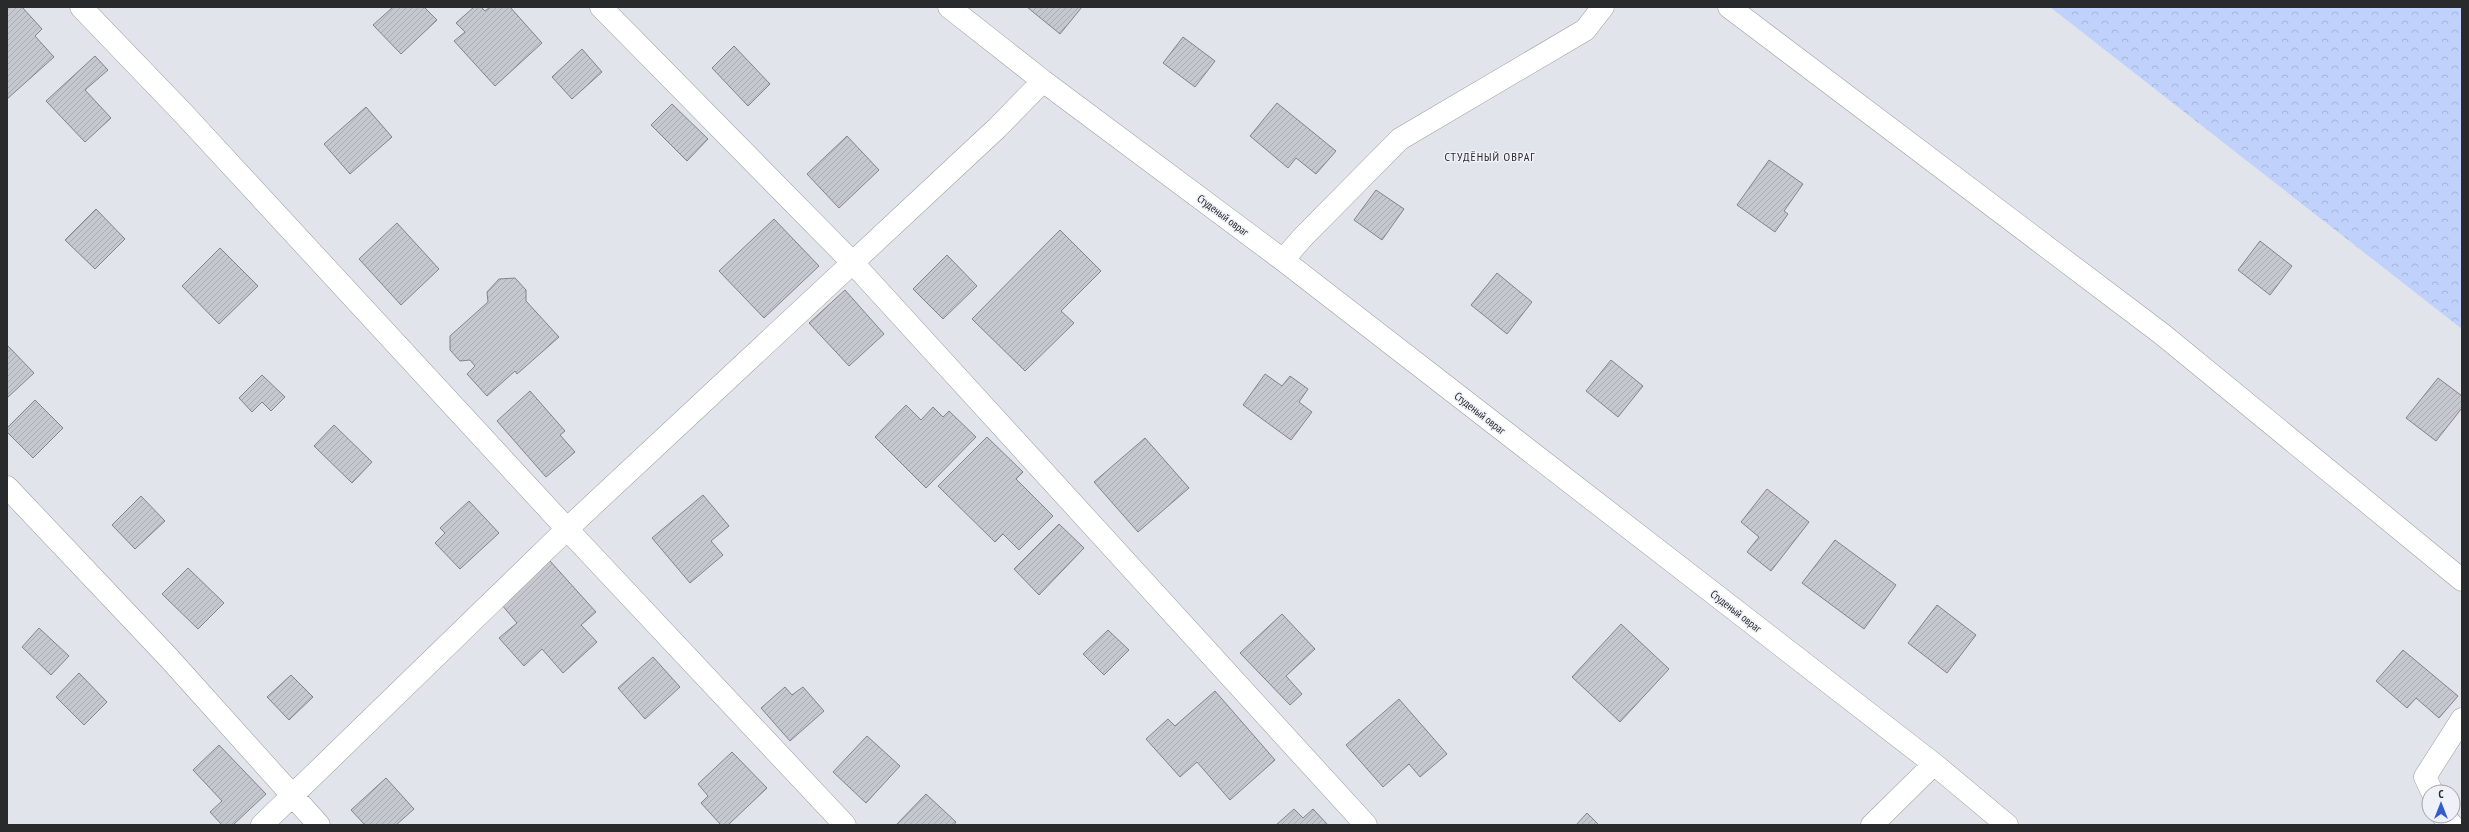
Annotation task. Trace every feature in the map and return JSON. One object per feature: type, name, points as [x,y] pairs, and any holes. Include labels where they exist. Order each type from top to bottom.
[{"type":"street","points":[[81,7],[182,112],[567,529],[845,825]]},
{"type":"street","points":[[602,7],[853,263],[1366,825]]},
{"type":"street","name":"Студеный овраг","points":[[948,7],[1043,81],[1284,260],[1934,764],[2007,825]]},
{"type":"street","points":[[1284,260],[1303,237],[1400,139],[1585,30],[1603,7]]},
{"type":"street","points":[[1729,7],[2162,334],[2462,580]]},
{"type":"street","points":[[262,825],[567,529],[997,128],[1043,81]]},
{"type":"street","points":[[7,487],[168,657],[319,825]]},
{"type":"street","points":[[2428,784],[2425,777],[2462,719]]},
{"type":"street","points":[[1872,825],[1934,764]]},
{"type":"green space","points":[[2050,7],[2462,7],[2462,329]]},
{"type":"building","points":[[7,7],[22,7],[42,29],[35,36],[54,57],[7,99]]},
{"type":"building","points":[[393,7],[424,7],[437,20],[401,54],[373,25]]},
{"type":"building","points":[[474,7],[481,7],[485,11],[490,7],[510,7],[542,43],[495,86],[454,41],[465,32],[456,23]]},
{"type":"building","points":[[1027,7],[1082,7],[1060,34]]},
{"type":"building","points":[[1183,37],[1215,61],[1195,87],[1163,63]]},
{"type":"building","points":[[734,46],[770,84],[748,106],[712,68]]},
{"type":"building","points":[[582,49],[602,72],[572,99],[552,77]]},
{"type":"building","points":[[95,56],[108,70],[85,90],[111,118],[85,142],[46,101]]},
{"type":"building","points":[[1277,103],[1336,151],[1316,174],[1296,158],[1288,168],[1250,136]]},
{"type":"building","points":[[672,104],[708,139],[687,161],[651,125]]},
{"type":"building","points":[[366,107],[392,137],[350,174],[324,144]]},
{"type":"building","points":[[847,136],[879,170],[839,208],[807,174]]},
{"type":"building","points":[[1769,160],[1803,184],[1784,211],[1788,214],[1775,232],[1737,205]]},
{"type":"building","points":[[1376,190],[1404,209],[1382,240],[1354,220]]},
{"type":"building","points":[[96,209],[125,239],[95,269],[65,240]]},
{"type":"building","points":[[774,219],[819,266],[764,318],[719,271]]},
{"type":"building","points":[[397,223],[439,269],[401,305],[359,259]]},
{"type":"building","points":[[1060,230],[1101,271],[1061,311],[1074,323],[1025,371],[972,319]]},
{"type":"building","points":[[2260,241],[2292,266],[2270,295],[2238,270]]},
{"type":"building","points":[[220,248],[258,286],[219,324],[182,286]]},
{"type":"building","points":[[947,255],[977,286],[943,319],[913,289]]},
{"type":"building","points":[[1497,273],[1532,302],[1507,334],[1471,305]]},
{"type":"building","points":[[515,278],[526,290],[526,301],[559,337],[517,374],[515,371],[487,396],[467,374],[475,366],[470,360],[460,361],[450,350],[450,336],[488,302],[487,292],[499,279]]},
{"type":"building","points":[[845,290],[884,334],[849,366],[809,323]]},
{"type":"building","points":[[7,345],[34,373],[7,398]]},
{"type":"building","points":[[1611,360],[1643,386],[1618,417],[1586,391]]},
{"type":"building","points":[[1265,374],[1282,386],[1290,376],[1308,389],[1299,402],[1312,412],[1291,440],[1243,405]]},
{"type":"building","points":[[262,375],[285,397],[271,411],[262,402],[252,412],[239,398]]},
{"type":"building","points":[[2438,378],[2462,396],[2462,408],[2436,441],[2406,418]]},
{"type":"building","points":[[530,391],[565,431],[560,435],[575,452],[546,477],[497,421]]},
{"type":"building","points":[[35,400],[63,428],[33,458],[7,432],[7,428]]},
{"type":"building","points":[[906,405],[921,420],[933,407],[943,417],[949,411],[976,437],[926,488],[875,437]]},
{"type":"building","points":[[334,425],[372,462],[352,483],[314,446]]},
{"type":"building","points":[[987,437],[1023,472],[1016,479],[1053,516],[1019,550],[1003,534],[995,542],[938,486]]},
{"type":"building","points":[[1145,438],[1189,488],[1138,532],[1094,482]]},
{"type":"building","points":[[1767,489],[1809,522],[1771,571],[1747,552],[1759,537],[1741,522]]},
{"type":"building","points":[[703,495],[729,526],[711,541],[723,555],[690,583],[652,538]]},
{"type":"building","points":[[141,496],[165,521],[135,549],[112,525]]},
{"type":"building","points":[[469,501],[499,533],[460,569],[435,543],[445,533],[440,528]]},
{"type":"building","points":[[1059,524],[1084,548],[1039,595],[1014,569]]},
{"type":"building","points":[[1835,540],[1896,585],[1864,629],[1802,583]]},
{"type":"building","points":[[550,561],[596,612],[581,625],[597,642],[563,673],[542,649],[524,666],[499,638],[517,623],[502,605]]},
{"type":"building","points":[[188,568],[224,603],[198,629],[162,594]]},
{"type":"building","points":[[1937,605],[1976,635],[1947,673],[1908,643]]},
{"type":"building","points":[[1282,614],[1315,649],[1286,676],[1302,694],[1290,705],[1240,653]]},
{"type":"building","points":[[1621,624],[1669,669],[1620,722],[1572,677]]},
{"type":"building","points":[[39,628],[69,656],[51,675],[22,647]]},
{"type":"building","points":[[1108,630],[1129,650],[1104,675],[1083,654]]},
{"type":"building","points":[[2403,650],[2458,696],[2439,718],[2416,698],[2407,708],[2376,681]]},
{"type":"building","points":[[653,657],[680,687],[645,719],[618,688]]},
{"type":"building","points":[[79,673],[107,702],[84,725],[56,697]]},
{"type":"building","points":[[291,675],[313,697],[289,720],[267,697]]},
{"type":"building","points":[[785,687],[792,695],[803,687],[824,711],[790,741],[761,708]]},
{"type":"building","points":[[1215,691],[1275,760],[1230,800],[1197,762],[1180,777],[1146,739],[1168,719],[1175,726]]},
{"type":"building","points":[[1399,699],[1447,754],[1420,777],[1409,764],[1383,787],[1346,745]]},
{"type":"building","points":[[867,736],[900,766],[866,803],[833,772]]},
{"type":"building","points":[[219,745],[266,794],[233,825],[222,825],[210,812],[222,801],[193,770]]},
{"type":"building","points":[[732,752],[767,788],[728,825],[721,825],[701,803],[708,796],[698,784]]},
{"type":"building","points":[[386,778],[414,809],[396,825],[365,825],[351,810]]},
{"type":"building","points":[[926,794],[956,822],[954,825],[896,825]]},
{"type":"building","points":[[1294,809],[1303,818],[1313,809],[1328,825],[1276,825]]},
{"type":"building","points":[[1587,813],[1599,825],[1576,825]]},
{"type":"district","name":"СТУДЁНЫЙ ОВРАГ","points":[[1490,156]]}]
